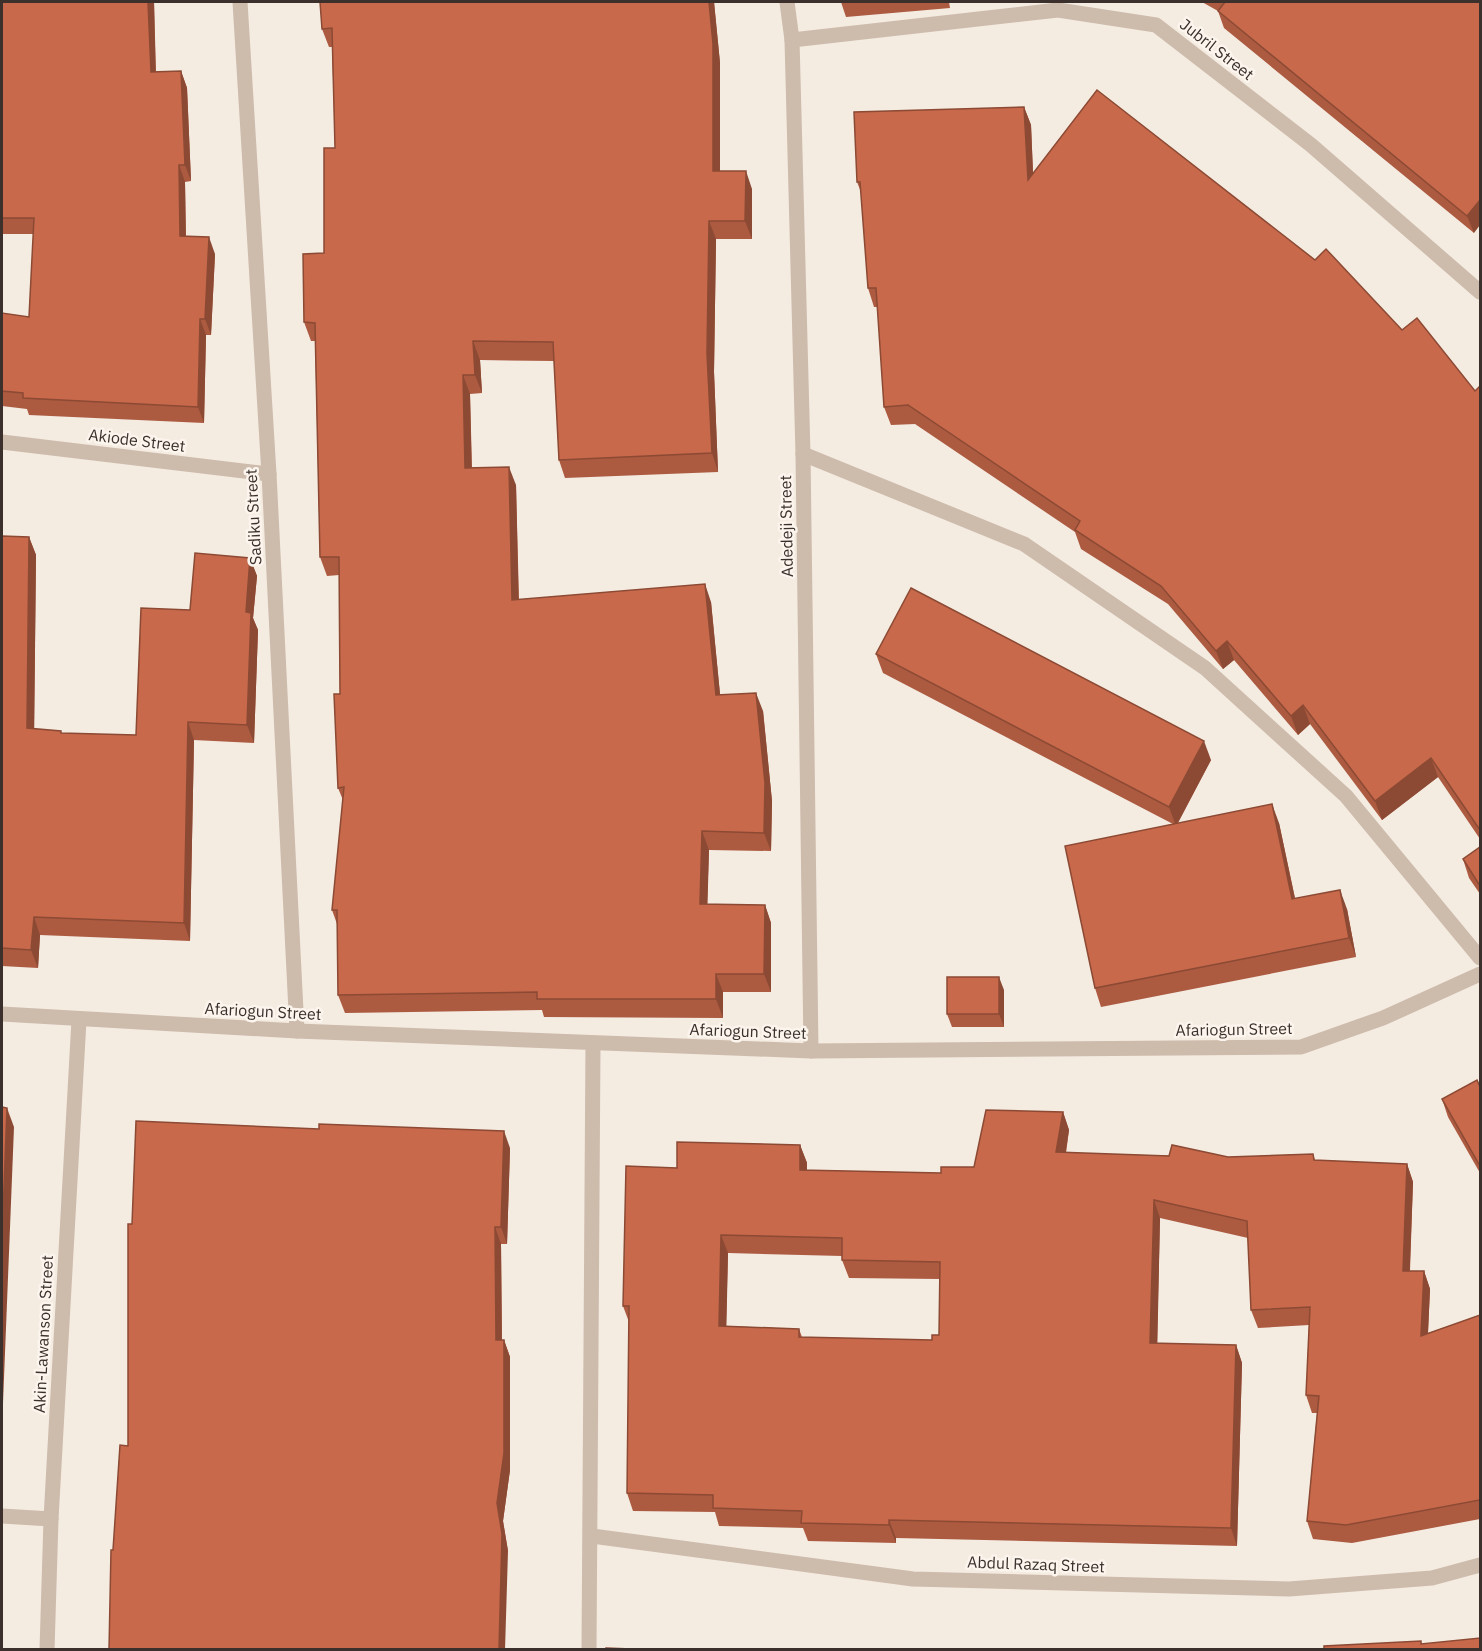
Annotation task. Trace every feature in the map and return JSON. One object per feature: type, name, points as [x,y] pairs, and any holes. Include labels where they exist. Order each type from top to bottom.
[{"type":"street","name":"Sadiku Street","points":[[240,2],[269,474],[297,1030]]},
{"type":"street","name":"Adedeji Street","points":[[787,2],[792,40],[802,454],[811,1051]]},
{"type":"street","name":"Jubril Street","points":[[792,40],[1058,10],[1156,25],[1311,145],[1480,292]]},
{"type":"street","name":"Akiode Street","points":[[2,441],[269,474]]},
{"type":"street","points":[[802,454],[1024,544],[1205,668],[1346,796],[1480,958]]},
{"type":"street","name":"Afariogun Street","points":[[2,1014],[79,1020],[593,1044],[811,1051],[1301,1047],[1383,1018],[1480,974]]},
{"type":"street","name":"Akin-Lawanson Street","points":[[47,1650],[51,1519],[79,1020]]},
{"type":"street","points":[[589,1650],[592,1536],[593,1044]]},
{"type":"street","points":[[2,1516],[51,1519]]},
{"type":"street","name":"Abdul Razaq Street","points":[[592,1536],[913,1579],[1289,1589],[1432,1578],[1480,1565]]},
{"type":"building","points":[[2,2],[148,2],[151,72],[181,71],[185,165],[179,165],[180,236],[209,237],[205,319],[200,319],[198,407],[23,398],[23,393],[2,391],[2,313],[29,317],[34,218],[2,218]]},
{"type":"building","points":[[320,2],[709,2],[713,44],[713,171],[746,171],[745,221],[709,221],[707,354],[712,453],[559,460],[553,342],[473,341],[475,375],[463,375],[465,468],[509,467],[512,600],[705,584],[716,695],[756,693],[765,783],[764,833],[702,831],[700,904],[765,905],[764,974],[716,974],[716,999],[537,999],[537,992],[338,995],[337,910],[332,910],[344,787],[338,788],[334,694],[340,694],[339,557],[320,557],[315,323],[304,322],[303,254],[324,253],[324,148],[335,148],[332,28],[322,29]]},
{"type":"building","points":[[1225,2],[1480,2],[1480,200],[1467,216],[1218,11]]},
{"type":"building","points":[[1097,90],[1315,260],[1326,249],[1402,330],[1417,318],[1475,391],[1480,386],[1480,830],[1431,758],[1375,801],[1303,705],[1291,716],[1227,641],[1216,651],[1161,586],[1075,530],[1080,521],[908,405],[884,407],[876,288],[868,288],[860,182],[857,182],[854,112],[1024,107],[1028,180]]},
{"type":"building","points":[[2,536],[29,537],[27,728],[61,731],[61,733],[136,735],[141,608],[190,610],[195,553],[250,558],[246,612],[251,613],[247,725],[188,722],[184,923],[34,917],[31,950],[2,948]]},
{"type":"building","points":[[911,588],[1204,741],[1169,807],[876,654]]},
{"type":"building","points":[[1272,804],[1292,899],[1340,890],[1349,938],[1095,988],[1065,846]]},
{"type":"building","points":[[1480,847],[1480,886],[1463,859]]},
{"type":"building","points":[[947,977],[999,977],[999,1014],[947,1014]]},
{"type":"building","points":[[1477,1080],[1480,1087],[1480,1166],[1442,1099]]},
{"type":"building","points":[[2,1107],[7,1108],[2,1240]]},
{"type":"building","points":[[986,1110],[1063,1112],[1056,1152],[1169,1156],[1172,1145],[1228,1157],[1313,1154],[1314,1160],[1407,1164],[1403,1271],[1424,1271],[1421,1336],[1480,1315],[1480,1500],[1346,1525],[1307,1521],[1319,1396],[1306,1395],[1310,1307],[1251,1310],[1247,1221],[1154,1200],[1150,1343],[1236,1345],[1231,1528],[889,1520],[889,1525],[801,1523],[802,1511],[713,1508],[713,1495],[627,1493],[629,1306],[623,1306],[626,1166],[677,1168],[677,1142],[800,1145],[800,1170],[941,1173],[941,1167],[974,1167]],"holes":[[[721,1235],[842,1238],[842,1260],[940,1262],[939,1335],[932,1335],[932,1340],[799,1337],[799,1329],[719,1326]]]},
{"type":"building","points":[[136,1121],[319,1129],[319,1124],[504,1131],[501,1227],[495,1227],[496,1340],[504,1340],[504,1453],[497,1503],[502,1534],[499,1650],[109,1650],[111,1550],[113,1550],[120,1445],[128,1446],[128,1224],[132,1224]]},
{"type":"building","points":[[1480,1638],[1480,1650],[1324,1650],[1324,1646],[1421,1641],[1421,1644]]},
{"type":"building","points":[[606,1648],[657,1650],[606,1650]]}]
